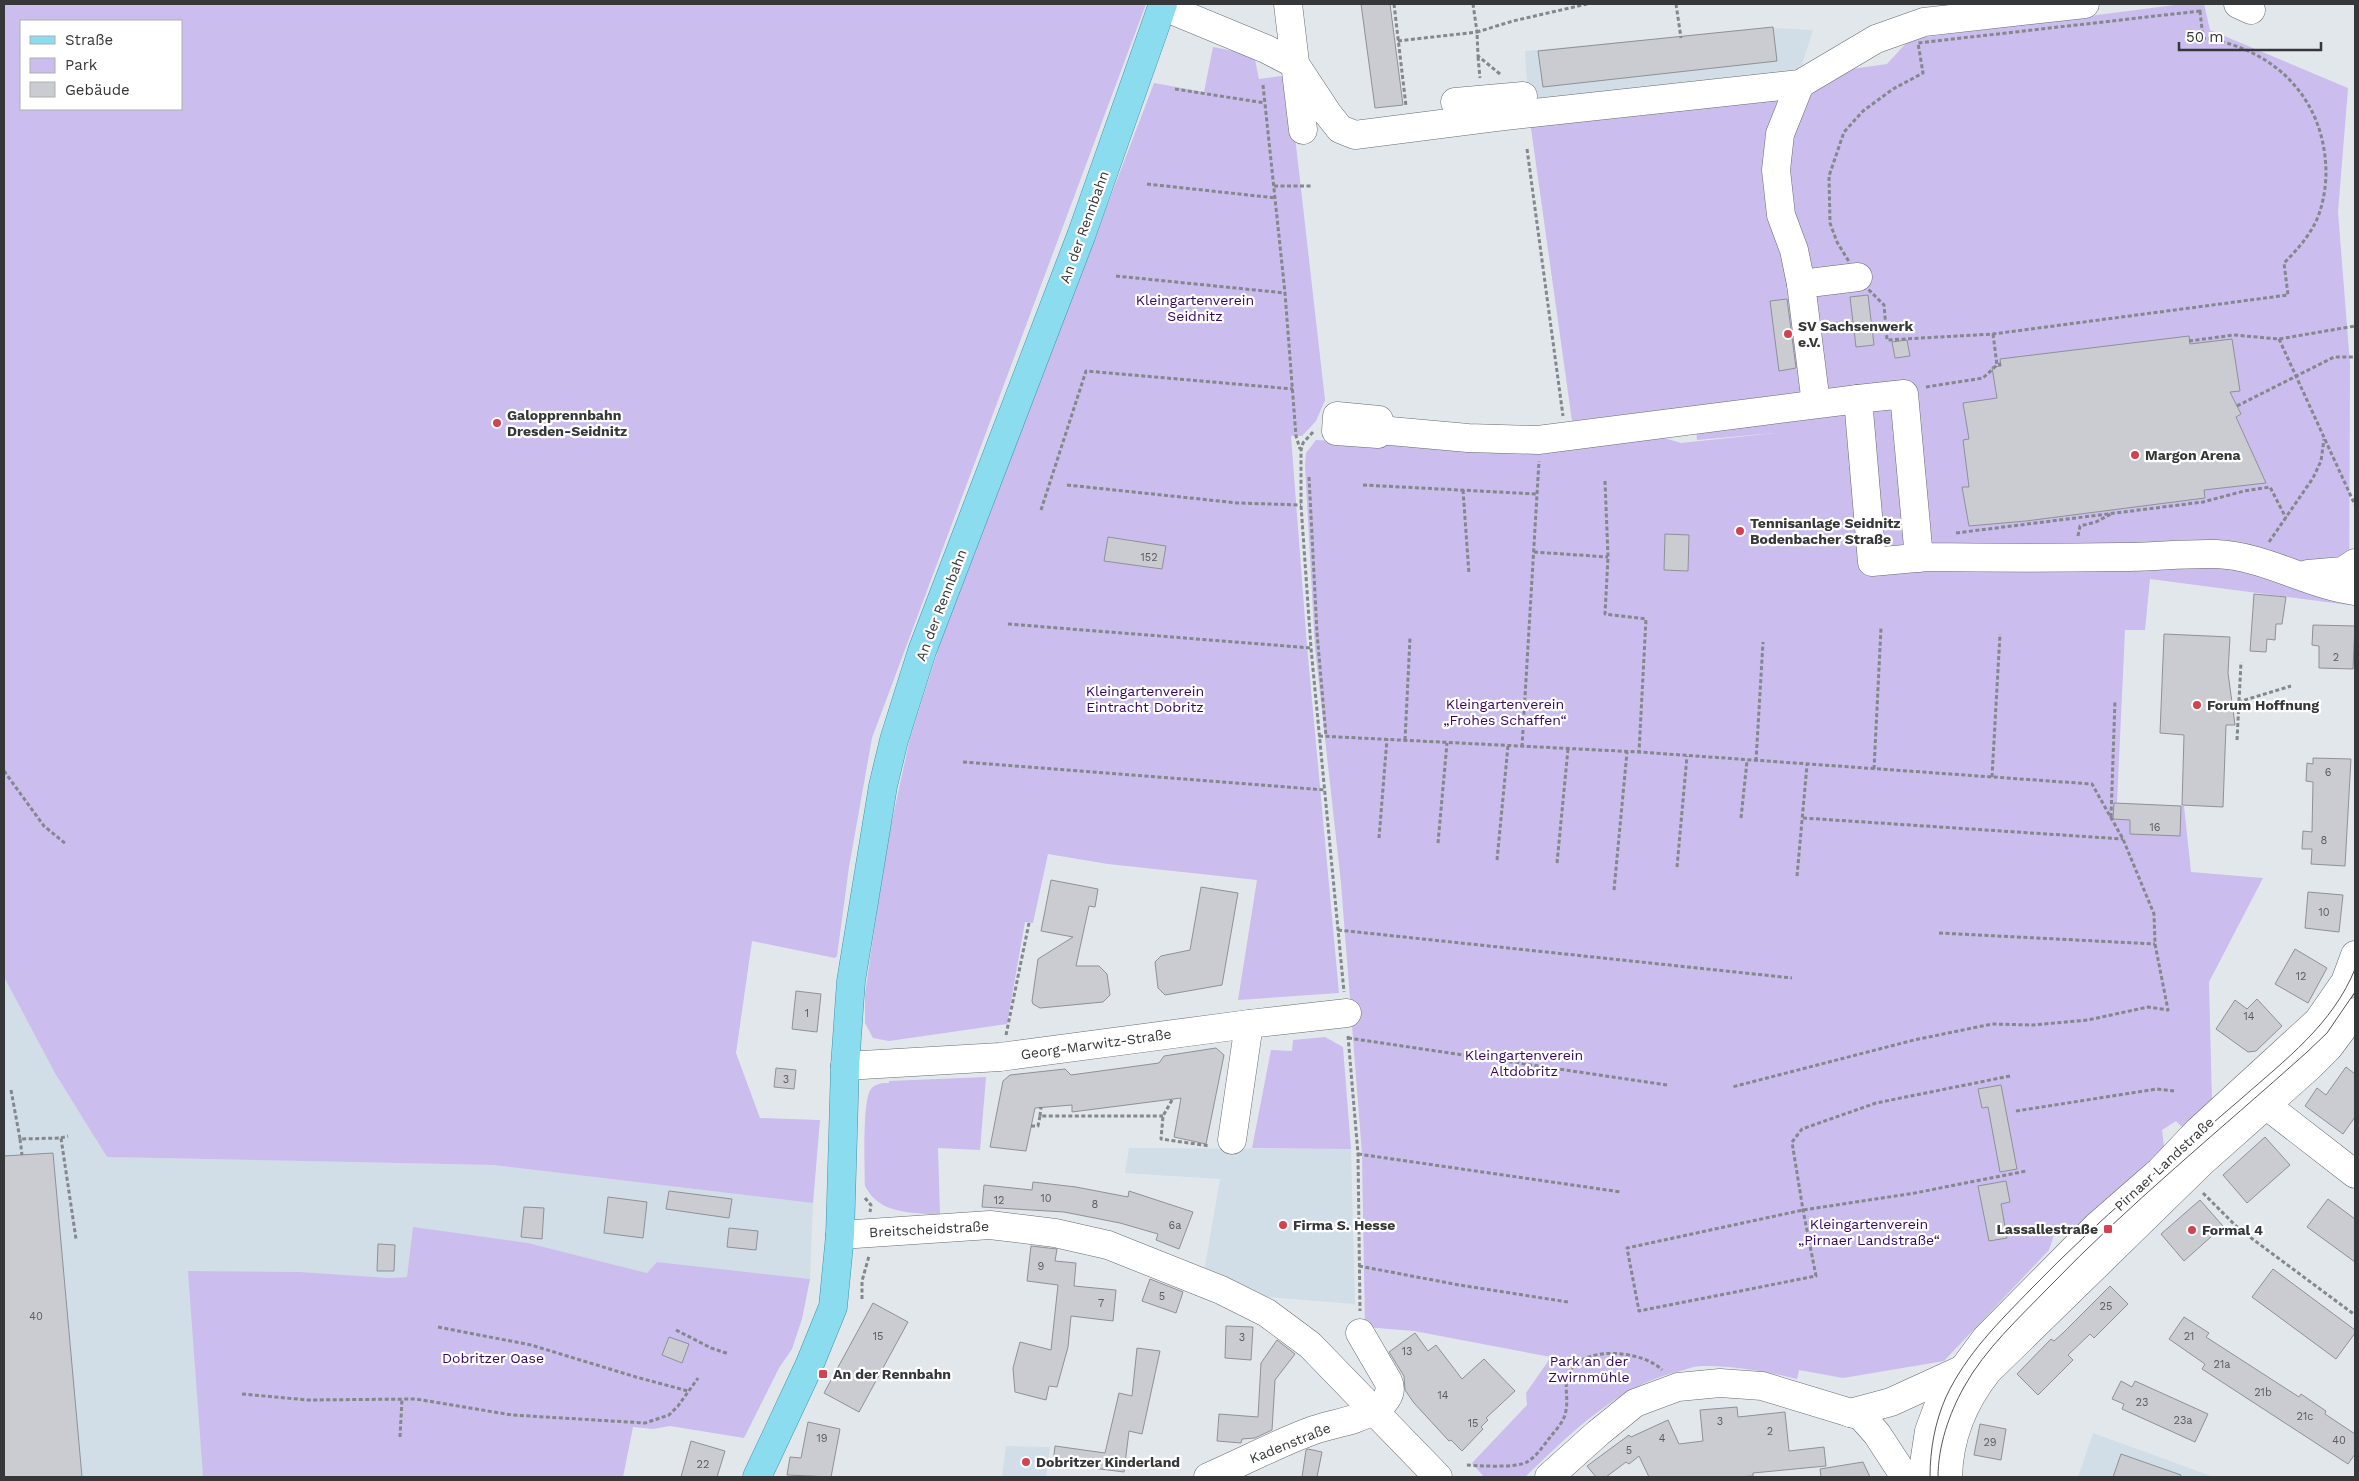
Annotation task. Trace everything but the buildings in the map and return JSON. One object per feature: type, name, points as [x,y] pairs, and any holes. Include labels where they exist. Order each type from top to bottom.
[{"type":"main road","name":"An der Rennbahn","points":[[840,1235],[845,1066],[851,981],[884,786],[894,740],[922,651],[1081,236],[1163,5]]},
{"type":"main road","points":[[758,1477],[810,1366],[833,1307],[840,1235]]},
{"type":"street","points":[[1288,4],[1302,130]]},
{"type":"street","points":[[1163,5],[1266,49],[1295,64],[1340,129],[1355,135],[1505,116],[1791,75],[1876,39],[1924,22],[2085,4]]},
{"type":"street","points":[[1455,102],[1686,79],[1791,75]]},
{"type":"street","points":[[1791,75],[1780,134],[1776,170],[1781,215],[1794,250],[1800,284],[1816,404]]},
{"type":"street","points":[[1800,284],[1858,277]]},
{"type":"street","points":[[1336,423],[1337,416],[1368,418],[1379,420],[1379,430],[1468,438],[1538,440],[1904,394],[1919,558]]},
{"type":"street","points":[[1858,399],[1872,562],[1919,558],[2073,558],[2217,554],[2256,561],[2299,574],[2317,583],[2355,591]]},
{"type":"street","points":[[2299,574],[2343,571],[2355,563]]},
{"type":"street","name":"Pirnaer Landstraße","points":[[1922,1477],[1929,1431],[1941,1399],[1986,1338],[2069,1253],[2160,1171],[2198,1131],[2318,1021],[2345,982],[2355,955]]},
{"type":"street","name":"Pirnaer Landstraße","points":[[1948,1477],[1953,1440],[1962,1412],[1973,1391],[1988,1371],[2187,1176],[2309,1067],[2329,1047],[2355,1012]]},
{"type":"street","points":[[1232,1140],[1249,1024]]},
{"type":"street","name":"Georg-Marwitz-Straße","points":[[845,1066],[1000,1057],[1249,1024],[1347,1025]]},
{"type":"street","points":[[2266,1105],[2355,1174]]},
{"type":"street","name":"Breitscheidstraße","points":[[840,1235],[990,1225],[1055,1234],[1108,1245],[1221,1290],[1267,1312],[1315,1349],[1438,1477]]},
{"type":"street","points":[[1360,1333],[1391,1387],[1389,1396],[1373,1411]]},
{"type":"street","points":[[1850,1414],[1891,1402],[1961,1370]]},
{"type":"street","points":[[1549,1477],[1635,1403],[1678,1387],[1720,1383],[1762,1386],[1817,1401],[1850,1414],[1861,1416],[1877,1434],[1905,1477]]},
{"type":"street","name":"Kadenstraße","points":[[1208,1477],[1312,1431],[1345,1422],[1373,1411]]},
{"type":"street","points":[[1850,1414],[1865,1431],[1885,1477]]},
{"type":"path","points":[[1394,4],[1406,107]]},
{"type":"path","points":[[1473,4],[1478,56],[1499,74],[1506,74]]},
{"type":"path","points":[[1398,41],[1476,32],[1513,21],[1587,4]]},
{"type":"path","points":[[1676,4],[1681,38]]},
{"type":"path","points":[[2200,11],[2203,38],[2222,41],[2257,54],[2286,75],[2297,86],[2318,121],[2326,158],[2326,183],[2314,225],[2302,244],[2284,263],[2288,295],[1993,334],[1887,340],[1884,305],[1858,277],[1837,242],[1830,222],[1829,176],[1844,132],[1863,111],[1893,89],[1923,73],[1918,43],[2200,11]]},
{"type":"path","points":[[1263,85],[1285,293],[1296,436],[1300,450],[1301,505],[1311,648],[1358,1154],[1360,1333]]},
{"type":"path","points":[[1175,89],[1265,103]]},
{"type":"path","points":[[1527,149],[1566,436]]},
{"type":"path","points":[[1147,184],[1276,198]]},
{"type":"path","points":[[1274,186],[1311,186]]},
{"type":"path","points":[[1116,276],[1285,293]]},
{"type":"path","points":[[2190,341],[2234,335],[2279,338],[2355,326]]},
{"type":"path","points":[[1926,387],[1983,378],[1999,364],[1993,334]]},
{"type":"path","points":[[2279,338],[2355,505]]},
{"type":"path","points":[[2237,406],[2334,357],[2355,357]]},
{"type":"path","points":[[1041,510],[1086,371],[1293,389]]},
{"type":"path","points":[[1300,450],[1303,443],[1316,430],[1336,423]]},
{"type":"path","points":[[2256,561],[2317,470],[2321,461],[2324,437]]},
{"type":"path","points":[[1522,747],[1540,450],[1538,440]]},
{"type":"path","points":[[1309,477],[1317,633],[1326,736]]},
{"type":"path","points":[[1605,481],[1608,557],[1605,614],[1646,618],[1638,752]]},
{"type":"path","points":[[1067,485],[1238,503],[1301,505]]},
{"type":"path","points":[[1364,485],[1537,494]]},
{"type":"path","points":[[1949,534],[2203,502],[2244,491],[2270,487],[2286,518]]},
{"type":"path","points":[[1464,490],[1469,574]]},
{"type":"path","points":[[2078,539],[2080,526],[2096,522],[2114,513]]},
{"type":"path","points":[[1534,552],[1608,557]]},
{"type":"path","points":[[1008,624],[1311,648]]},
{"type":"path","points":[[1874,769],[1881,628]]},
{"type":"path","points":[[1992,778],[2000,634]]},
{"type":"path","points":[[1405,740],[1410,638]]},
{"type":"path","points":[[1756,761],[1763,642]]},
{"type":"path","points":[[2237,740],[2241,662]]},
{"type":"path","points":[[2238,702],[2291,686]]},
{"type":"path","points":[[2111,817],[2115,700]]},
{"type":"path","points":[[1319,736],[1638,752],[2092,784],[2123,839],[2154,914],[2155,944],[2168,1010],[2148,1007],[2088,1020],[2033,1025],[1992,1024],[1914,1040],[1732,1087]]},
{"type":"path","points":[[1379,838],[1387,739]]},
{"type":"path","points":[[1438,843],[1447,743]]},
{"type":"path","points":[[1497,860],[1508,746]]},
{"type":"path","points":[[1557,863],[1568,749]]},
{"type":"path","points":[[1614,890],[1627,752]]},
{"type":"path","points":[[1677,867],[1687,756]]},
{"type":"path","points":[[1741,818],[1747,761]]},
{"type":"path","points":[[963,762],[1325,790]]},
{"type":"path","points":[[1797,876],[1807,765]]},
{"type":"path","points":[[4,770],[44,826],[66,844]]},
{"type":"path","points":[[1803,818],[2123,839]]},
{"type":"path","points":[[1000,1057],[1011,1020],[1029,922]]},
{"type":"path","points":[[1338,930],[1792,978]]},
{"type":"path","points":[[1939,932],[2155,944]]},
{"type":"path","points":[[1347,1025],[1667,1085]]},
{"type":"path","points":[[2010,1076],[1876,1103],[1802,1129],[1792,1142],[1802,1210],[1816,1276],[1639,1311],[1627,1248],[1802,1210],[1915,1193],[2026,1171]]},
{"type":"path","points":[[2016,1111],[2157,1089],[2174,1091]]},
{"type":"path","points":[[11,1090],[22,1154]]},
{"type":"path","points":[[1172,1100],[1163,1116],[1161,1140],[1213,1147],[1232,1140]]},
{"type":"path","points":[[1031,1126],[1038,1126],[1041,1107]]},
{"type":"path","points":[[1040,1116],[1163,1116]]},
{"type":"path","points":[[20,1139],[68,1136]]},
{"type":"path","points":[[60,1138],[76,1239]]},
{"type":"path","points":[[1358,1154],[1621,1192]]},
{"type":"path","points":[[2187,1176],[2239,1229],[2355,1315]]},
{"type":"path","points":[[862,1191],[871,1205],[870,1232],[872,1254],[866,1262],[862,1280],[862,1299]]},
{"type":"path","points":[[1359,1266],[1459,1285],[1568,1302]]},
{"type":"path","points":[[438,1327],[531,1345],[688,1391]]},
{"type":"path","points":[[676,1330],[711,1348],[729,1354]]},
{"type":"path","points":[[1467,1465],[1484,1467],[1526,1463],[1534,1456],[1556,1430],[1566,1414],[1568,1400],[1565,1389],[1566,1378],[1572,1367],[1582,1361],[1610,1353],[1625,1354],[1638,1356],[1658,1366],[1664,1372]]},
{"type":"path","points":[[242,1394],[308,1400],[424,1400],[512,1414],[645,1423],[669,1415],[678,1406],[698,1378]]},
{"type":"path","points":[[400,1437],[402,1399]]},
{"type":"shaded area","points":[[1770,28],[1813,30],[1798,77],[1529,114],[1525,51]]},
{"type":"shaded area","points":[[4,977],[56,1075],[107,1157],[494,1165],[813,1203],[810,1279],[657,1262],[647,1273],[528,1243],[413,1228],[407,1277],[390,1278],[300,1272],[189,1271],[203,1477],[4,1477]]},
{"type":"shaded area","name":"Firma S. Hesse","points":[[1129,1148],[1351,1149],[1355,1304],[1268,1297],[1204,1272],[1220,1179],[1125,1173]]},
{"type":"shaded area","points":[[2093,1433],[2214,1477],[2078,1477]]},
{"type":"shaded area","name":"Dobritzer Kinderland","points":[[1006,1446],[1050,1447],[1046,1477],[1002,1477]]},
{"type":"green space","name":"Galopprennbahn Dresden-Seidnitz","points":[[4,4],[1146,4],[872,738],[849,867],[837,956],[835,958],[752,941],[736,1053],[760,1118],[820,1120],[813,1203],[494,1165],[107,1157],[56,1075],[4,977]]},
{"type":"green space","points":[[2183,4],[2204,4],[2210,30],[2348,88],[2338,212],[2350,364],[2349,605],[2150,579],[2145,630],[2125,630],[2117,803],[2184,806],[2191,872],[2263,878],[2209,982],[2212,1102],[2182,1127],[2176,1121],[2162,1130],[2164,1147],[2070,1234],[2054,1235],[2049,1250],[1944,1361],[1843,1378],[1799,1370],[1797,1379],[1737,1368],[1699,1366],[1691,1368],[1657,1378],[1615,1400],[1578,1428],[1525,1477],[1484,1477],[1472,1463],[1527,1405],[1526,1393],[1551,1357],[1414,1331],[1365,1327],[1362,1154],[1341,883],[1315,648],[1305,466],[1306,453],[1316,440],[1540,450],[1661,437],[1681,443],[1785,432],[1697,440],[1696,428],[1781,396],[1572,421],[1529,114],[1887,64],[1910,39]]},
{"type":"green space","points":[[1213,47],[1254,55],[1259,79],[1288,75],[1325,400],[1316,421],[1302,436],[1291,436],[1307,646],[1339,993],[1238,1000],[1257,880],[1108,864],[1048,854],[1033,923],[1025,922],[1007,1024],[889,1041],[873,1038],[865,1023],[865,994],[886,848],[910,738],[940,644],[1154,83],[1204,92]]},
{"type":"green space","points":[[1325,1037],[1343,1047],[1351,1149],[1252,1148],[1271,1050],[1292,1051],[1293,1040]]},
{"type":"green space","points":[[986,1077],[980,1150],[938,1148],[940,1215],[897,1210],[879,1202],[871,1195],[865,1186],[865,1120],[866,1106],[871,1089],[877,1084],[889,1083],[889,1081]]},
{"type":"green space","name":"Dobritzer Oase","points":[[413,1227],[528,1243],[647,1273],[657,1262],[810,1279],[802,1319],[792,1349],[779,1368],[744,1438],[670,1426],[653,1429],[633,1427],[623,1477],[203,1477],[188,1271],[300,1272],[390,1278],[407,1277]]},
{"type":"tram line","points":[[1930,1477],[1934,1436],[1942,1406],[1954,1381],[1974,1352],[2008,1313],[2083,1238],[2275,1070],[2306,1040],[2334,1007],[2346,989],[2355,969]]},
{"type":"tram line","points":[[1938,1477],[1942,1442],[1954,1408],[1972,1373],[2003,1334],[2111,1226],[2327,1033],[2355,992]]},
{"type":"place","name":"SV Sachsenwerk e.V.","points":[[1788,334]]},
{"type":"place","name":"Galopprennbahn Dresden-Seidnitz","points":[[497,423]]},
{"type":"place","name":"Margon Arena","points":[[2135,455]]},
{"type":"place","name":"Tennisanlage Seidnitz Bodenbacher Straße","points":[[1740,531]]},
{"type":"place","name":"Forum Hoffnung","points":[[2197,705]]},
{"type":"place","name":"Firma S. Hesse","points":[[1283,1225]]},
{"type":"place","name":"Lassallestraße","points":[[2108,1229]]},
{"type":"place","name":"Formal 4","points":[[2192,1230]]},
{"type":"place","name":"An der Rennbahn","points":[[823,1374]]},
{"type":"place","name":"Dobritzer Kinderland","points":[[1026,1462]]},
{"type":"park label","name":"Kleingartenverein Seidnitz","points":[[1195,308]]},
{"type":"park label","name":"Kleingartenverein Eintracht Dobritz","points":[[1145,700]]},
{"type":"park label","name":"Kleingartenverein „Frohes Schaffen“","points":[[1505,712]]},
{"type":"park label","name":"Kleingartenverein Altdobritz","points":[[1524,1064]]},
{"type":"park label","name":"Kleingartenverein „Pirnaer Landstraße“","points":[[1869,1232]]},
{"type":"park label","name":"Park an der Zwirnmühle","points":[[1589,1369]]}]
